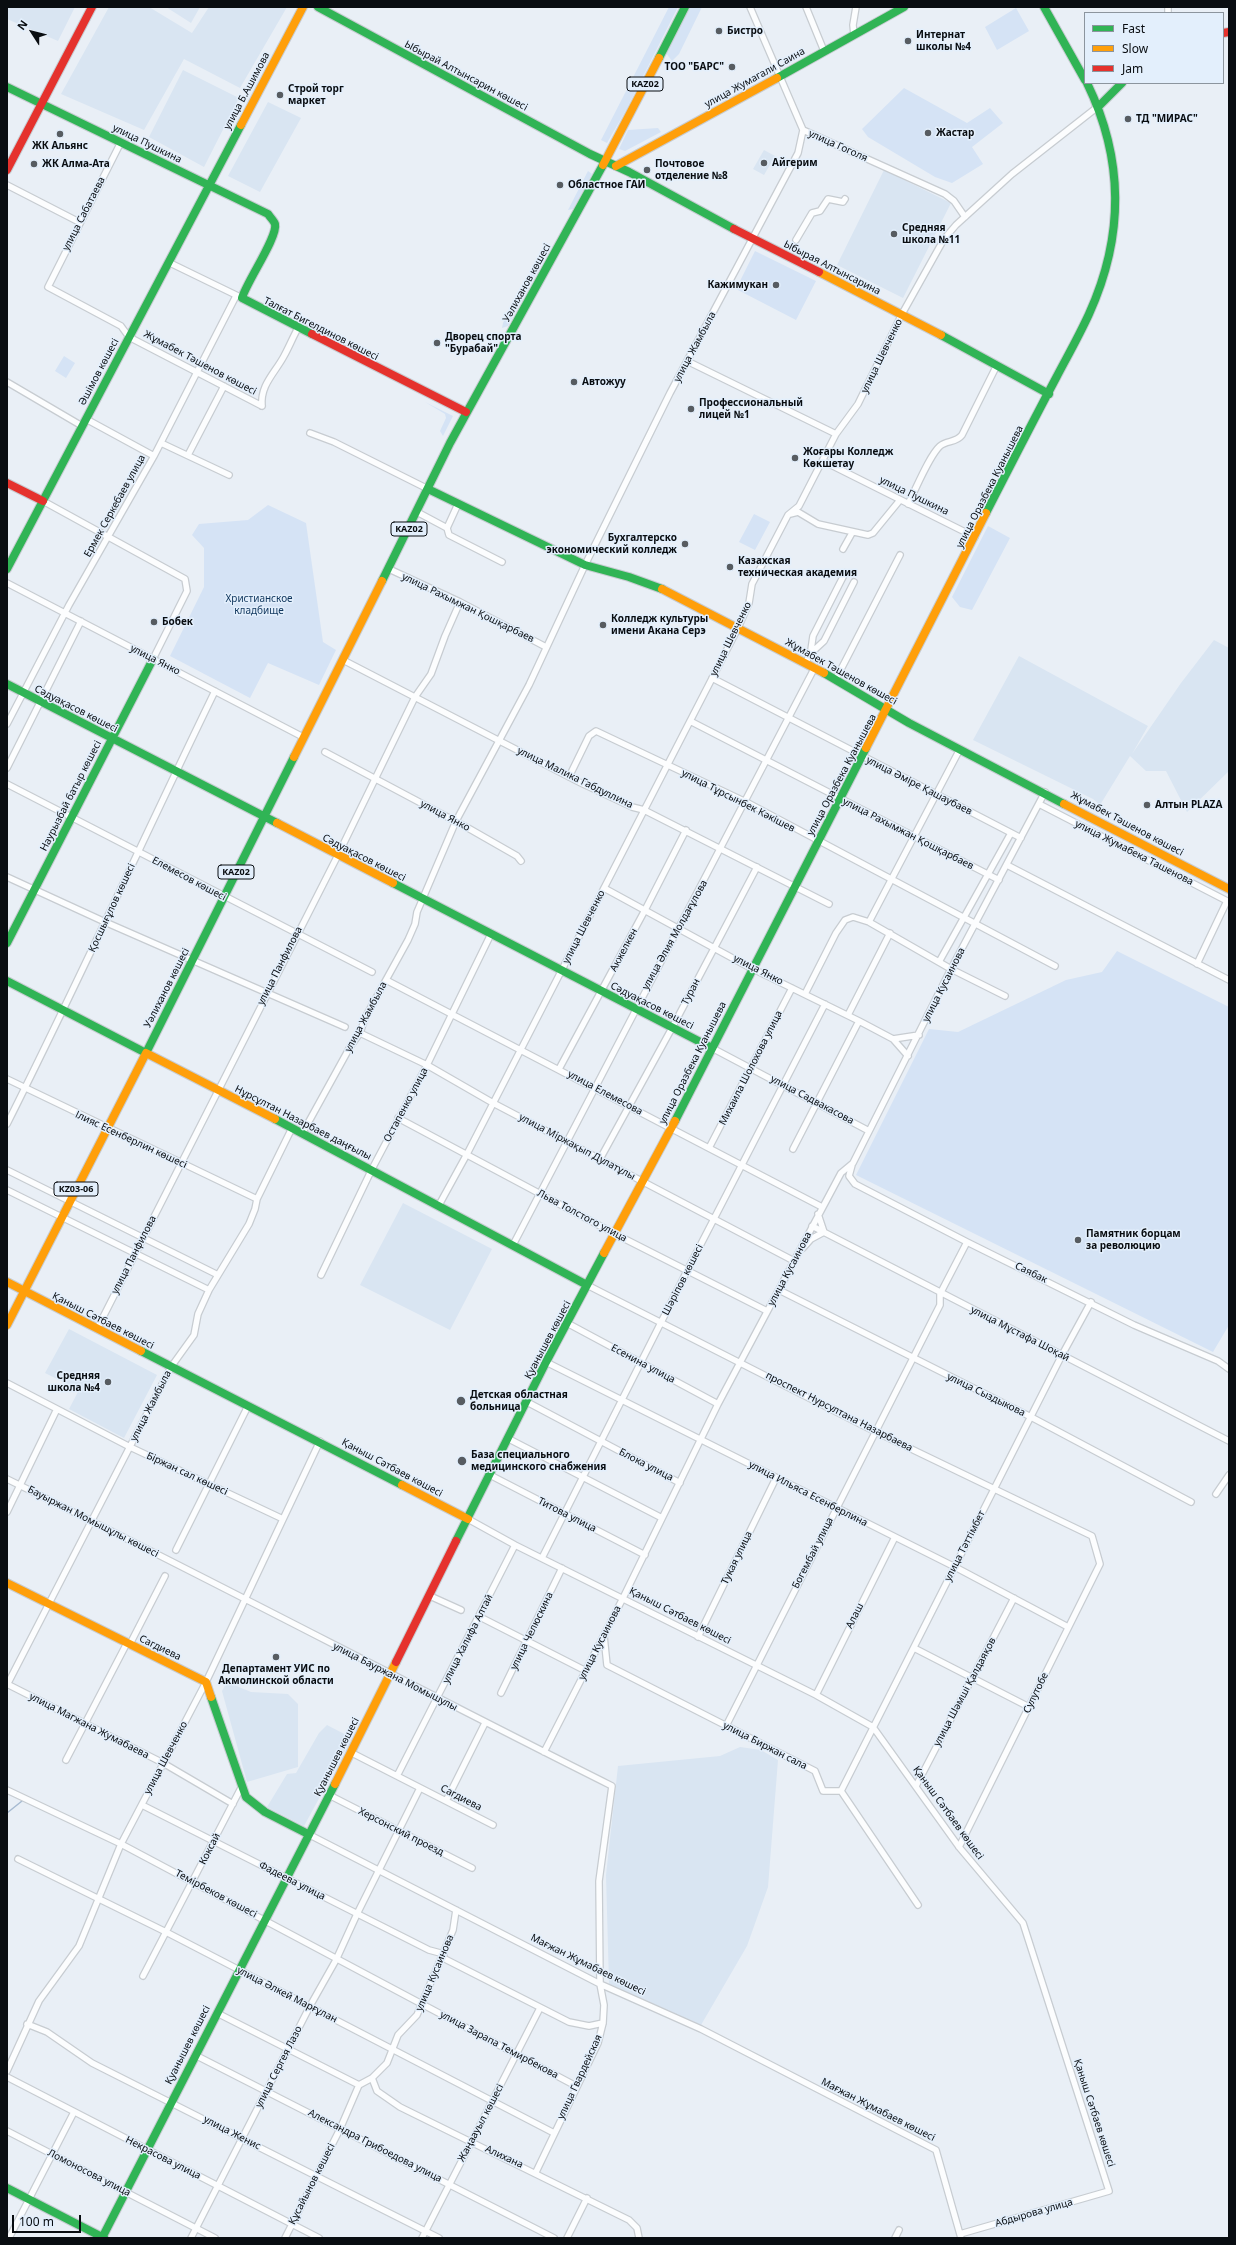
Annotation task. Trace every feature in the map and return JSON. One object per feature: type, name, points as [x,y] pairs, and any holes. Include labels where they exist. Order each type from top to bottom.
[{"type":"main road","points":[[7,170],[92,7]]},
{"type":"main road","name":"улица Б.Ашимова","points":[[208,184],[303,7]]},
{"type":"main road","name":"Ыбырай Алтынсарин көшесі","points":[[318,7],[605,162]]},
{"type":"main road","name":"Уәлиханов көшесі","points":[[389,569],[466,412],[605,162],[685,7]]},
{"type":"main road","name":"улица Жумагали Саина","points":[[616,166],[630,160],[904,7]]},
{"type":"main road","points":[[1044,7],[1084,78]]},
{"type":"main road","name":"улица Оразбека Куанышева","points":[[588,1285],[671,1129],[888,709],[1089,313],[1110,248],[1116,193],[1110,140],[1100,106],[1088,84]]},
{"type":"main road","points":[[1100,106],[1121,84]]},
{"type":"main road","name":"улица Пушкина","points":[[7,87],[263,211],[272,217],[275,223]]},
{"type":"main road","name":"Ыбырая Алтынсарина","points":[[605,162],[616,166],[752,239],[902,314],[1049,394]]},
{"type":"main road","name":"Әшімов көшесі","points":[[7,569],[208,184]]},
{"type":"main road","name":"Ермек Серкебаев улица","points":[[239,297],[274,236],[275,223]]},
{"type":"main road","name":"Талғат Бигелдинов көшесі","points":[[239,297],[466,412]]},
{"type":"main road","points":[[7,483],[43,501]]},
{"type":"main road","name":"Жұмабек Тәшенов көшесі","points":[[428,489],[585,565],[629,577],[661,589],[806,662],[960,749],[1225,887]]},
{"type":"main road","name":"KАZ02","points":[[326,691],[428,489]]},
{"type":"main road","name":"KАZ02","points":[[343,660],[389,569]]},
{"type":"main road","name":"Наурызбай батыр көшесі","points":[[7,943],[153,659]]},
{"type":"main road","name":"Уәлиханов көшесі","points":[[7,1325],[146,1053],[326,691],[343,660]]},
{"type":"main road","name":"Сәдуақасов көшесі","points":[[7,684],[712,1048]]},
{"type":"main road","name":"Нұрсұлтан Назарбаев даңғылы","points":[[7,981],[292,1128],[588,1285]]},
{"type":"main road","name":"Қаныш Сәтбаев көшесі","points":[[7,1282],[248,1406],[320,1441],[468,1519]]},
{"type":"main road","name":"Қуанышев көшесі","points":[[102,2238],[170,2102],[390,1675],[509,1439],[546,1362],[588,1285]]},
{"type":"main road","name":"Сагдиева","points":[[7,1583],[206,1682]]},
{"type":"main road","points":[[206,1682],[242,1786]]},
{"type":"main road","name":"Мағжан Жұмабаев көшесі","points":[[242,1786],[246,1797],[258,1808],[308,1834]]},
{"type":"main road","points":[[7,2188],[102,2238]]},
{"type":"street","name":"улица Гоголя","points":[[750,7],[802,130],[948,196],[965,217]]},
{"type":"street","points":[[806,7],[824,51]]},
{"type":"street","points":[[854,35],[853,25],[856,7]]},
{"type":"street","name":"улица Шевченко","points":[[439,1205],[467,1154],[738,628],[751,600],[752,584],[788,515],[799,506],[836,434],[858,404],[902,314],[944,239],[965,217],[1012,174],[1100,106]]},
{"type":"street","name":"улица Жамбыла","points":[[302,1134],[360,1032],[365,1018],[413,931],[422,898],[456,821],[498,740],[529,685],[585,565],[687,361],[798,153],[802,130]]},
{"type":"street","name":"улица Сабатаева","points":[[48,287],[79,222],[121,142]]},
{"type":"street","points":[[7,185],[79,222]]},
{"type":"street","points":[[796,240],[812,213],[820,211],[828,199],[843,202],[845,199]]},
{"type":"street","name":"Талғат Бигелдинов көшесі","points":[[168,262],[239,297]]},
{"type":"street","name":"Жұмабек Тәшенов көшесі","points":[[48,287],[121,326],[129,337],[262,406],[261,396],[264,386],[283,357],[298,328]]},
{"type":"street","name":"Ермек Серкебаев улица","points":[[7,724],[65,613],[154,456],[239,297]]},
{"type":"street","points":[[687,361],[836,434]]},
{"type":"street","points":[[908,504],[938,449],[945,443],[960,437],[998,365]]},
{"type":"street","points":[[7,382],[154,456]]},
{"type":"street","points":[[188,455],[224,386]]},
{"type":"street","name":"Жұмабек Тәшенов көшесі","points":[[310,433],[334,442],[428,489]]},
{"type":"street","points":[[161,443],[229,475]]},
{"type":"street","name":"улица Пушкина","points":[[823,461],[976,537]]},
{"type":"street","points":[[788,515],[798,512],[818,524],[852,533],[871,534],[900,500]]},
{"type":"street","points":[[43,501],[179,574],[185,579],[188,585],[187,591],[153,659]]},
{"type":"street","points":[[458,504],[447,528],[449,535],[502,562]]},
{"type":"street","points":[[417,512],[447,528]]},
{"type":"street","points":[[843,549],[852,533]]},
{"type":"street","points":[[836,679],[900,555]]},
{"type":"street","name":"улица Рахымжан Қошқарбаев","points":[[389,569],[460,602],[546,647]]},
{"type":"street","points":[[806,662],[810,653],[813,636],[845,574]]},
{"type":"street","points":[[810,653],[824,641],[854,582]]},
{"type":"street","name":"улица Янко","points":[[7,583],[303,737]]},
{"type":"street","name":"улица Панфилова","points":[[97,1329],[266,992],[338,855],[415,697],[431,674],[445,636],[460,602]]},
{"type":"street","points":[[7,768],[81,621]]},
{"type":"street","name":"улица Малика Габдуллина","points":[[343,660],[569,778],[632,807],[644,810],[686,830],[829,904]]},
{"type":"street","name":"улица Әлия Молдағұлова","points":[[513,1245],[635,1008],[722,849],[815,667]]},
{"type":"street","name":"улица Әміре Қашаубаев","points":[[712,678],[862,758],[1021,838]]},
{"type":"street","name":"Қосшығұлов көшесі","points":[[7,1124],[63,1011],[214,691]]},
{"type":"street","name":"улица Рахымжан Қошқарбаев","points":[[690,721],[767,760],[840,800],[914,835],[999,880]]},
{"type":"street","name":"улица Тұрсынбек Кәкішев","points":[[569,778],[589,736],[596,732],[746,802],[818,842],[892,878],[1054,966]]},
{"type":"street","points":[[869,922],[960,749]]},
{"type":"street","name":"улица Янко","points":[[325,752],[456,821],[517,856],[521,861]]},
{"type":"street","name":"Елемесов көшесі","points":[[7,784],[223,897],[372,972]]},
{"type":"street","name":"улица Кусаинова","points":[[544,1752],[623,1598],[718,1404],[818,1214],[841,1173],[853,1163],[951,969],[1045,792]]},
{"type":"street","name":"улица Жумабека Ташенова","points":[[1039,804],[1228,902]]},
{"type":"street","name":"Акжелкен","points":[[559,1069],[602,991],[686,830]]},
{"type":"street","points":[[939,962],[965,918],[1011,833]]},
{"type":"street","points":[[1007,865],[1229,980]]},
{"type":"street","name":"Туран","points":[[600,1159],[672,1028],[757,867]]},
{"type":"street","points":[[7,876],[34,890],[105,922],[345,1027]]},
{"type":"street","points":[[1216,896],[1225,887]]},
{"type":"street","name":"улица Янко","points":[[604,888],[753,969],[848,1015],[893,1039],[908,1056]]},
{"type":"street","points":[[1197,964],[1228,902]]},
{"type":"street","points":[[805,994],[836,933],[845,920],[853,917],[869,922],[951,969],[1005,996]]},
{"type":"street","points":[[848,1015],[890,933]]},
{"type":"street","name":"Остапенко улица","points":[[321,1275],[398,1118],[428,1065],[491,934]]},
{"type":"street","name":"улица Елемесова","points":[[386,980],[521,1049],[822,1208]]},
{"type":"street","name":"Михаила Шолохова улица","points":[[709,1148],[792,988]]},
{"type":"street","name":"Шәріпов көшесі","points":[[542,1558],[687,1271],[743,1166],[825,1004]]},
{"type":"street","points":[[793,1149],[859,1021]]},
{"type":"street","name":"улица Міржақып Дулатұлы","points":[[360,1032],[428,1065],[493,1103],[794,1261]]},
{"type":"street","points":[[893,1039],[919,1035]]},
{"type":"street","name":"улица Садвакасова","points":[[712,1048],[870,1131]]},
{"type":"street","name":"Ілияс Есенберлин көшесі","points":[[7,1080],[107,1129],[257,1199]]},
{"type":"street","name":"Льва Толстого улица","points":[[398,1118],[616,1234],[767,1311]]},
{"type":"street","name":"улица Жамбыла","points":[[7,1684],[93,1520],[170,1366],[194,1335],[198,1314],[218,1275],[249,1224],[257,1199],[292,1128]]},
{"type":"street","name":"Саябак","points":[[853,1163],[849,1176],[855,1184],[967,1242],[1091,1302],[1134,1325],[1218,1362],[1229,1369]]},
{"type":"street","points":[[7,1170],[218,1275]]},
{"type":"street","points":[[7,1190],[210,1290]]},
{"type":"street","points":[[798,1253],[811,1240],[824,1232],[818,1214]]},
{"type":"street","name":"улица Мұстафа Шоқай","points":[[812,1226],[940,1294],[1229,1441]]},
{"type":"street","name":"Богембай улица","points":[[726,1726],[874,1431],[940,1305],[940,1294],[967,1242]]},
{"type":"street","name":"проспект Нурсултана Назарбаева","points":[[588,1285],[874,1431],[1092,1536]]},
{"type":"street","name":"улица Сыздыкова","points":[[779,1290],[912,1359],[1031,1417],[1192,1502]]},
{"type":"street","name":"улица Тәттімбет","points":[[841,1792],[1062,1355],[1091,1302]]},
{"type":"street","name":"Есенина улица","points":[[567,1323],[718,1404]]},
{"type":"street","name":"улица Ильяса Есенберлина","points":[[546,1362],[955,1567],[1068,1627]]},
{"type":"street","name":"Біржан сал көшесі","points":[[7,1383],[130,1447],[283,1519]]},
{"type":"street","name":"Блока улица","points":[[527,1402],[680,1482]]},
{"type":"street","points":[[176,1550],[248,1406]]},
{"type":"street","points":[[7,1512],[57,1409]]},
{"type":"street","points":[[509,1439],[662,1518]]},
{"type":"street","name":"улица Шевченко","points":[[7,2071],[28,2024],[48,1986],[79,1946],[122,1844],[206,1682],[320,1441]]},
{"type":"street","name":"Титова улица","points":[[490,1475],[644,1554]]},
{"type":"street","points":[[1216,1494],[1229,1475]]},
{"type":"street","name":"Тукая улица","points":[[698,1638],[776,1478]]},
{"type":"street","name":"Бауыржан Момышұлы көшесі","points":[[7,1479],[93,1520],[180,1566]]},
{"type":"street","name":"Қаныш Сәтбаев көшесі","points":[[468,1519],[515,1545],[623,1598],[698,1638],[816,1695],[873,1727],[959,1847],[1023,1923],[1109,2191]]},
{"type":"street","name":"Сулутобе","points":[[959,1847],[1100,1564],[1092,1536]]},
{"type":"street","name":"Алаш","points":[[816,1695],[895,1537]]},
{"type":"street","name":"улица Халифа Алтай","points":[[397,1776],[480,1617],[515,1545]]},
{"type":"street","name":"улица Бауржана Момышулы","points":[[180,1566],[390,1675],[612,1786]]},
{"type":"street","name":"улица Челюскина","points":[[501,1693],[528,1641],[562,1568]]},
{"type":"street","points":[[66,1760],[165,1576]]},
{"type":"street","points":[[430,1596],[461,1610]]},
{"type":"street","name":"улица Шәмші Қалдаяқов","points":[[916,1786],[1014,1598]]},
{"type":"street","points":[[480,1617],[586,1671]]},
{"type":"street","name":"улица Биржан сала","points":[[604,1635],[607,1666],[815,1771],[823,1791],[841,1792]]},
{"type":"street","points":[[914,1648],[1029,1707]]},
{"type":"street","name":"улица Магжана Жумабаева","points":[[7,1684],[163,1763],[233,1804]]},
{"type":"street","points":[[446,1801],[485,1723]]},
{"type":"street","name":"Сагдиева","points":[[350,1752],[493,1825]]},
{"type":"street","name":"Коксай","points":[[143,1976],[242,1786]]},
{"type":"street","name":"улица Гвардейская","points":[[536,2172],[576,2086],[598,2043],[603,2023],[604,2005],[600,1984],[599,1881],[612,1786]]},
{"type":"street","name":"улица Сергея Лазо","points":[[191,2238],[310,2006],[336,1960],[356,1914],[420,1788]]},
{"type":"street","name":"Темірбеков көшесі","points":[[7,1790],[122,1844],[336,1960],[422,2004]]},
{"type":"street","points":[[841,1792],[918,1905]]},
{"type":"street","name":"Херсонский проезд","points":[[329,1795],[472,1868]]},
{"type":"street","name":"Фадеева улица","points":[[142,1805],[356,1914],[443,1956],[569,2022],[596,2025],[603,2023]]},
{"type":"street","name":"Мағжан Жұмабаев көшесі","points":[[308,1834],[600,1984],[701,2029],[936,2150],[960,2236]]},
{"type":"street","name":"улица Әлкей Марғұлан","points":[[18,1859],[166,1932],[554,2133]]},
{"type":"street","name":"улица Кусаинова","points":[[359,2085],[372,2078],[387,2063],[398,2035],[417,2015],[453,1930],[456,1910]]},
{"type":"street","name":"улица Зарапа Темирбекова","points":[[422,2004],[576,2086]]},
{"type":"street","name":"Жаңаауыл көшесі","points":[[422,2238],[540,2008]]},
{"type":"street","points":[[217,2012],[359,2085]]},
{"type":"street","name":"улица Женис","points":[[28,2024],[47,2032],[92,2063],[439,2238]]},
{"type":"street","name":"Александра Грибоедова улица","points":[[195,2055],[554,2238]]},
{"type":"street","name":"Некрасова улица","points":[[7,2077],[319,2238]]},
{"type":"street","name":"Алихана","points":[[372,2078],[377,2091],[387,2099],[471,2142],[536,2172],[629,2220],[637,2228],[638,2236]]},
{"type":"street","name":"Құсайынов көшесі","points":[[285,2238],[340,2129],[359,2085]]},
{"type":"street","points":[[9,2238],[74,2112]]},
{"type":"street","name":"Ломоносова улица","points":[[7,2131],[214,2238]]},
{"type":"street","name":"Абдырова улица","points":[[960,2236],[1109,2191]]},
{"type":"street","points":[[567,2238],[587,2198]]},
{"type":"street","points":[[895,2238],[899,2230]]},
{"type":"shaded area","points":[[7,7],[75,7],[58,41],[7,19]]},
{"type":"shaded area","points":[[109,7],[149,7],[192,33],[209,7],[287,7],[240,88],[184,59],[144,130],[61,94]]},
{"type":"shaded area","points":[[166,7],[200,7],[191,23]]},
{"type":"shaded area","points":[[183,70],[239,98],[204,167],[149,137]]},
{"type":"shaded area","points":[[268,102],[301,118],[260,192],[228,176]]},
{"type":"shaded area","name":"Айгерим","points":[[764,150],[775,156],[764,175],[753,169]]},
{"type":"shaded area","name":"Средняя школа №11","points":[[884,170],[951,203],[903,298],[837,265]]},
{"type":"shaded area","points":[[1214,640],[1229,648],[1229,771],[1187,812],[1166,771],[1146,771],[1130,756],[1100,805],[1093,799],[973,740],[1019,656],[1148,726],[1132,754],[1181,683]]},
{"type":"shaded area","points":[[403,1203],[492,1249],[450,1330],[360,1285]]},
{"type":"shaded area","name":"Средняя школа №4","points":[[69,1329],[157,1375],[124,1438],[69,1409],[79,1390],[45,1373]]},
{"type":"shaded area","points":[[227,1682],[251,1692],[288,1694],[298,1704],[298,1767],[247,1782],[222,1691]]},
{"type":"shaded area","points":[[327,1725],[352,1738],[304,1826],[267,1807],[287,1774],[296,1773],[319,1733]]},
{"type":"shaded area","points":[[740,1747],[761,1750],[778,1760],[768,1887],[747,1946],[701,2025],[609,1984],[606,1875],[618,1766],[720,1756]]},
{"type":"green space","points":[[669,7],[678,7],[626,110],[607,143],[601,140]]},
{"type":"green space","points":[[689,7],[702,7],[679,54],[672,61],[666,53]]},
{"type":"green space","points":[[1016,8],[1029,31],[997,50],[985,27]]},
{"type":"green space","name":"Жастар","points":[[904,88],[967,123],[990,108],[1003,123],[972,147],[983,164],[952,183],[935,177],[868,137],[862,129]]},
{"type":"green space","points":[[658,128],[661,132],[625,151],[619,149],[628,130]]},
{"type":"green space","points":[[588,171],[592,174],[573,209],[568,210]]},
{"type":"green space","name":"Кажимукан","points":[[755,251],[816,281],[796,320],[736,289]]},
{"type":"green space","points":[[541,256],[544,260],[530,285],[525,283]]},
{"type":"green space","points":[[521,290],[525,294],[508,326],[502,328],[503,323]]},
{"type":"green space","points":[[64,356],[75,363],[66,378],[55,371]]},
{"type":"green space","points":[[425,402],[453,416],[443,436],[440,431],[446,418],[445,414]]},
{"type":"green space","name":"Христианское кладбище","points":[[268,505],[306,523],[323,642],[336,650],[319,685],[268,663],[250,698],[170,656],[204,587],[204,548],[192,535],[199,524],[248,520]]},
{"type":"green space","points":[[754,514],[770,522],[755,550],[739,542]]},
{"type":"green space","points":[[988,526],[1010,538],[972,610],[960,607],[952,597]]},
{"type":"green space","points":[[1117,951],[1229,1007],[1229,1325],[1213,1352],[856,1175],[929,1029],[958,1032],[1066,980],[1102,972]]},
{"type":"waterway","points":[[7,1813],[22,1801]]},
{"type":"traffic: fast","points":[[318,7],[590,154],[629,172],[734,229]]},
{"type":"traffic: fast","points":[[659,58],[685,7]]},
{"type":"traffic: fast","points":[[777,78],[904,7]]},
{"type":"traffic: fast","points":[[1044,7],[1084,78]]},
{"type":"traffic: fast","points":[[986,513],[1089,314],[1109,256],[1114,227],[1115,198],[1113,169],[1108,140],[1099,112],[1087,84]]},
{"type":"traffic: fast","points":[[1100,105],[1121,84]]},
{"type":"traffic: fast","points":[[7,87],[268,214],[275,224],[275,230],[272,239],[242,298],[312,334]]},
{"type":"traffic: fast","points":[[7,569],[241,125]]},
{"type":"traffic: fast","points":[[382,581],[450,443],[603,165]]},
{"type":"traffic: fast","points":[[941,335],[1049,394]]},
{"type":"traffic: fast","points":[[428,489],[585,565],[629,577],[662,589]]},
{"type":"traffic: fast","points":[[7,943],[153,659]]},
{"type":"traffic: fast","points":[[824,673],[909,723],[1064,804]]},
{"type":"traffic: fast","points":[[7,684],[277,823]]},
{"type":"traffic: fast","points":[[675,1121],[866,748]]},
{"type":"traffic: fast","points":[[7,981],[146,1053],[294,757]]},
{"type":"traffic: fast","points":[[393,883],[712,1048]]},
{"type":"traffic: fast","points":[[275,1119],[587,1285]]},
{"type":"traffic: fast","points":[[456,1541],[546,1362],[604,1253]]},
{"type":"traffic: fast","points":[[141,1351],[402,1485]]},
{"type":"traffic: fast","points":[[211,1697],[246,1797],[265,1812],[308,1834]]},
{"type":"traffic: fast","points":[[102,2238],[335,1784]]},
{"type":"traffic: fast","points":[[7,2188],[104,2238]]},
{"type":"traffic: slow","points":[[241,125],[303,7]]},
{"type":"traffic: slow","points":[[603,165],[659,58]]},
{"type":"traffic: slow","points":[[616,166],[777,78]]},
{"type":"traffic: slow","points":[[819,272],[941,335]]},
{"type":"traffic: slow","points":[[866,748],[986,513]]},
{"type":"traffic: slow","points":[[294,757],[382,581]]},
{"type":"traffic: slow","points":[[662,589],[824,673]]},
{"type":"traffic: slow","points":[[1064,804],[1229,889]]},
{"type":"traffic: slow","points":[[277,823],[393,883]]},
{"type":"traffic: slow","points":[[146,1053],[275,1119]]},
{"type":"traffic: slow","points":[[7,1325],[146,1053]]},
{"type":"traffic: slow","points":[[604,1253],[675,1121]]},
{"type":"traffic: slow","points":[[7,1282],[141,1351]]},
{"type":"traffic: slow","points":[[402,1485],[468,1519]]},
{"type":"traffic: slow","points":[[7,1583],[206,1682],[211,1697]]},
{"type":"traffic: slow","points":[[335,1784],[396,1662]]},
{"type":"traffic: jam","points":[[7,170],[92,7]]},
{"type":"traffic: jam","points":[[1224,33],[1229,32]]},
{"type":"traffic: jam","points":[[734,229],[819,272]]},
{"type":"traffic: jam","points":[[312,334],[466,412]]},
{"type":"traffic: jam","points":[[7,483],[43,501]]},
{"type":"traffic: jam","points":[[396,1662],[456,1541]]},
{"type":"place","name":"Бистро","points":[[719,31]]},
{"type":"place","name":"Интернат школы №4","points":[[908,41]]},
{"type":"place","name":"ТОО \"БАРС\"","points":[[732,67]]},
{"type":"place","name":"Строй торг маркет","points":[[280,95]]},
{"type":"place","name":"ТД \"МИРАС\"","points":[[1128,119]]},
{"type":"place","name":"Жастар","points":[[928,133]]},
{"type":"place","name":"ЖК Альянс","points":[[60,134]]},
{"type":"place","name":"Айгерим","points":[[764,163]]},
{"type":"place","name":"ЖК Алма-Ата","points":[[34,164]]},
{"type":"place","name":"Почтовое отделение №8","points":[[647,170]]},
{"type":"place","name":"Областное ГАИ","points":[[560,185]]},
{"type":"place","name":"Средняя школа №11","points":[[894,234]]},
{"type":"place","name":"Кажимукан","points":[[776,285]]},
{"type":"place","name":"Дворец спорта \"Бурабай\"","points":[[437,343]]},
{"type":"place","name":"Автожуу","points":[[574,382]]},
{"type":"place","name":"Профессиональный лицей №1","points":[[691,409]]},
{"type":"place","name":"Жоғары Колледж Көкшетау","points":[[795,458]]},
{"type":"place","name":"Бухгалтерско экономический колледж","points":[[685,544]]},
{"type":"place","name":"Казахская техническая академия","points":[[730,567]]},
{"type":"place","name":"Бобек","points":[[154,622]]},
{"type":"place","name":"Колледж культуры имени Акана Серэ","points":[[603,625]]},
{"type":"place","name":"Алтын PLAZA","points":[[1147,805]]},
{"type":"place","name":"Памятник борцам за революцию","points":[[1078,1240]]},
{"type":"place","name":"Средняя школа №4","points":[[108,1382]]},
{"type":"place","name":"Детская областная больница","points":[[461,1401]]},
{"type":"place","name":"База специального медицинского снабжения","points":[[462,1461]]},
{"type":"place","name":"Департамент УИС по Акмолинской области","points":[[276,1657]]}]
